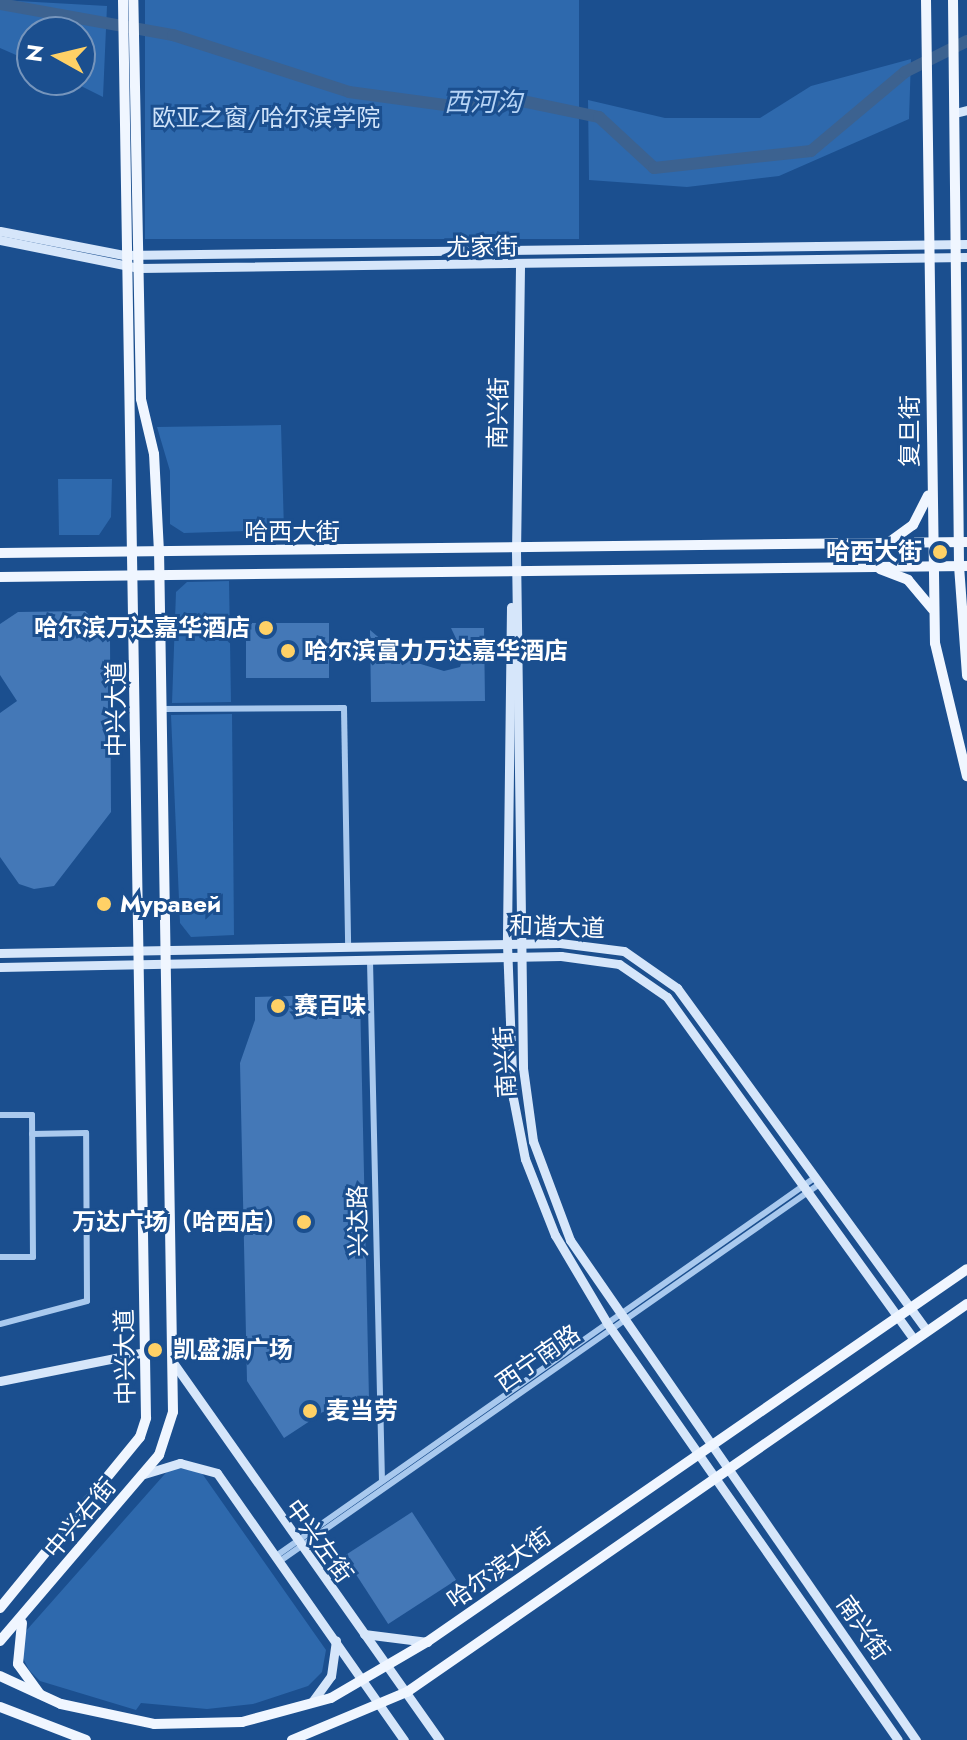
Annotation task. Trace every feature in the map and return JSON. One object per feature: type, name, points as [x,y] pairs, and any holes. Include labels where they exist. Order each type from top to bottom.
[{"type":"main road","name":"中兴大道","points":[[123,0],[139,268],[141,399],[154,454],[159,552],[173,1412]]},
{"type":"main road","name":"中兴大道","points":[[133,0],[128,45],[124,260],[135,576],[137,949],[146,1418]]},
{"type":"main road","name":"复旦街","points":[[926,0],[931,565],[946,709],[967,776]]},
{"type":"main road","name":"复旦街","points":[[953,0],[961,244],[955,257],[963,542],[960,609],[967,676]]},
{"type":"main road","points":[[955,113],[967,110]]},
{"type":"main road","name":"尤家街","points":[[0,231],[124,260],[139,268],[517,267],[967,257]]},
{"type":"main road","name":"尤家街","points":[[0,240],[124,260],[138,253],[961,244]]},
{"type":"main road","name":"南兴街","points":[[517,267],[513,551],[523,1068],[533,1141],[564,1230],[620,1318],[712,1443],[916,1740]]},
{"type":"main road","points":[[885,544],[913,525],[930,486]]},
{"type":"main road","points":[[960,493],[967,514]]},
{"type":"main road","name":"哈西大街","points":[[0,553],[513,551],[963,542]]},
{"type":"main road","points":[[867,566],[908,580],[934,611]]},
{"type":"main road","name":"哈西大街","points":[[0,577],[963,566]]},
{"type":"main road","name":"南兴街","points":[[514,569],[507,944],[513,1098],[525,1159],[555,1235],[609,1325],[898,1740]]},
{"type":"main road","points":[[960,609],[967,590]]},
{"type":"main road","name":"和谐大道","points":[[0,953],[507,944],[610,948],[658,970],[677,988],[926,1330]]},
{"type":"main road","name":"和谐大道","points":[[0,967],[598,958],[648,979],[913,1338]]},
{"type":"main road","name":"哈尔滨大街","points":[[0,1676],[44,1698],[125,1719],[190,1725],[304,1708],[364,1684],[967,1269]]},
{"type":"main road","name":"哈尔滨大街","points":[[292,1740],[380,1708],[407,1692],[913,1338],[967,1304]]},
{"type":"main road","points":[[0,1381],[145,1352]]},
{"type":"main road","name":"中兴左街","points":[[172,1361],[296,1545],[407,1692],[439,1740]]},
{"type":"main road","name":"中兴右街","points":[[0,1641],[144,1474],[165,1443],[173,1412]]},
{"type":"main road","name":"中兴右街","points":[[2,1604],[140,1437],[146,1418]]},
{"type":"main road","name":"中兴左街","points":[[144,1474],[180,1463],[210,1468],[336,1640],[404,1740]]},
{"type":"main road","points":[[26,1614],[16,1655],[44,1698]]},
{"type":"main road","points":[[360,1632],[383,1641],[427,1642]]},
{"type":"main road","points":[[304,1708],[327,1683],[336,1640]]},
{"type":"main road","points":[[0,1707],[86,1740]]},
{"type":"street","points":[[162,709],[344,708],[348,946]]},
{"type":"street","name":"兴达路","points":[[370,961],[382,1481]]},
{"type":"street","points":[[0,1115],[32,1115],[33,1257],[0,1257]]},
{"type":"street","points":[[0,1324],[87,1301],[86,1133],[32,1134]]},
{"type":"street","name":"西宁南路","points":[[278,1559],[382,1481],[816,1182]]},
{"type":"street","name":"西宁南路","points":[[296,1545],[609,1325]]},
{"type":"green space","points":[[0,0],[107,6],[103,97],[96,94],[96,16],[16,16],[16,55],[0,48]]},
{"type":"green space","name":"欧亚之窗/哈尔滨学院","points":[[145,0],[579,0],[579,239],[145,239]]},
{"type":"green space","points":[[911,59],[909,119],[779,176],[687,187],[589,180],[588,100],[665,118],[760,118],[811,86]]},
{"type":"green space","points":[[281,425],[284,530],[184,533],[170,524],[170,471],[157,427]]},
{"type":"green space","points":[[58,479],[112,479],[111,517],[99,535],[59,535]]},
{"type":"green space","points":[[229,581],[231,702],[172,703],[176,592],[187,582]]},
{"type":"green space","points":[[232,714],[234,935],[191,937],[180,923],[171,715]]},
{"type":"green space","points":[[171,1467],[201,1472],[326,1650],[322,1672],[308,1686],[253,1704],[207,1709],[141,1703],[136,1710],[40,1681],[29,1670],[23,1658],[25,1632]]},
{"type":"building","points":[[85,611],[110,636],[111,812],[54,886],[34,889],[19,884],[0,857],[0,713],[17,701],[0,675],[0,624],[18,612]]},
{"type":"building","name":"哈尔滨富力万达嘉华酒店","points":[[246,623],[329,623],[329,678],[246,678]]},
{"type":"building","points":[[451,628],[484,628],[485,701],[371,702],[370,630],[404,659],[444,671],[460,667],[464,655]]},
{"type":"building","name":"万达广场（哈西店）","points":[[360,994],[369,1399],[342,1400],[284,1438],[247,1381],[240,1063],[255,1020],[255,997]]},
{"type":"building","points":[[412,1512],[456,1580],[388,1624],[344,1556]]},
{"type":"waterway","name":"西河沟","points":[[0,4],[173,35],[349,92],[452,106],[522,101],[599,117],[654,168],[811,151],[905,72],[967,41]]},
{"type":"place","name":"哈西大街","points":[[940,552]]},
{"type":"place","name":"哈尔滨万达嘉华酒店","points":[[266,628]]},
{"type":"place","name":"哈尔滨富力万达嘉华酒店","points":[[288,651]]},
{"type":"place","name":"Муравей","points":[[104,904]]},
{"type":"place","name":"赛百味","points":[[278,1006]]},
{"type":"place","name":"万达广场（哈西店）","points":[[304,1222]]},
{"type":"place","name":"凯盛源广场","points":[[155,1350]]},
{"type":"place","name":"麦当劳","points":[[310,1411]]}]
